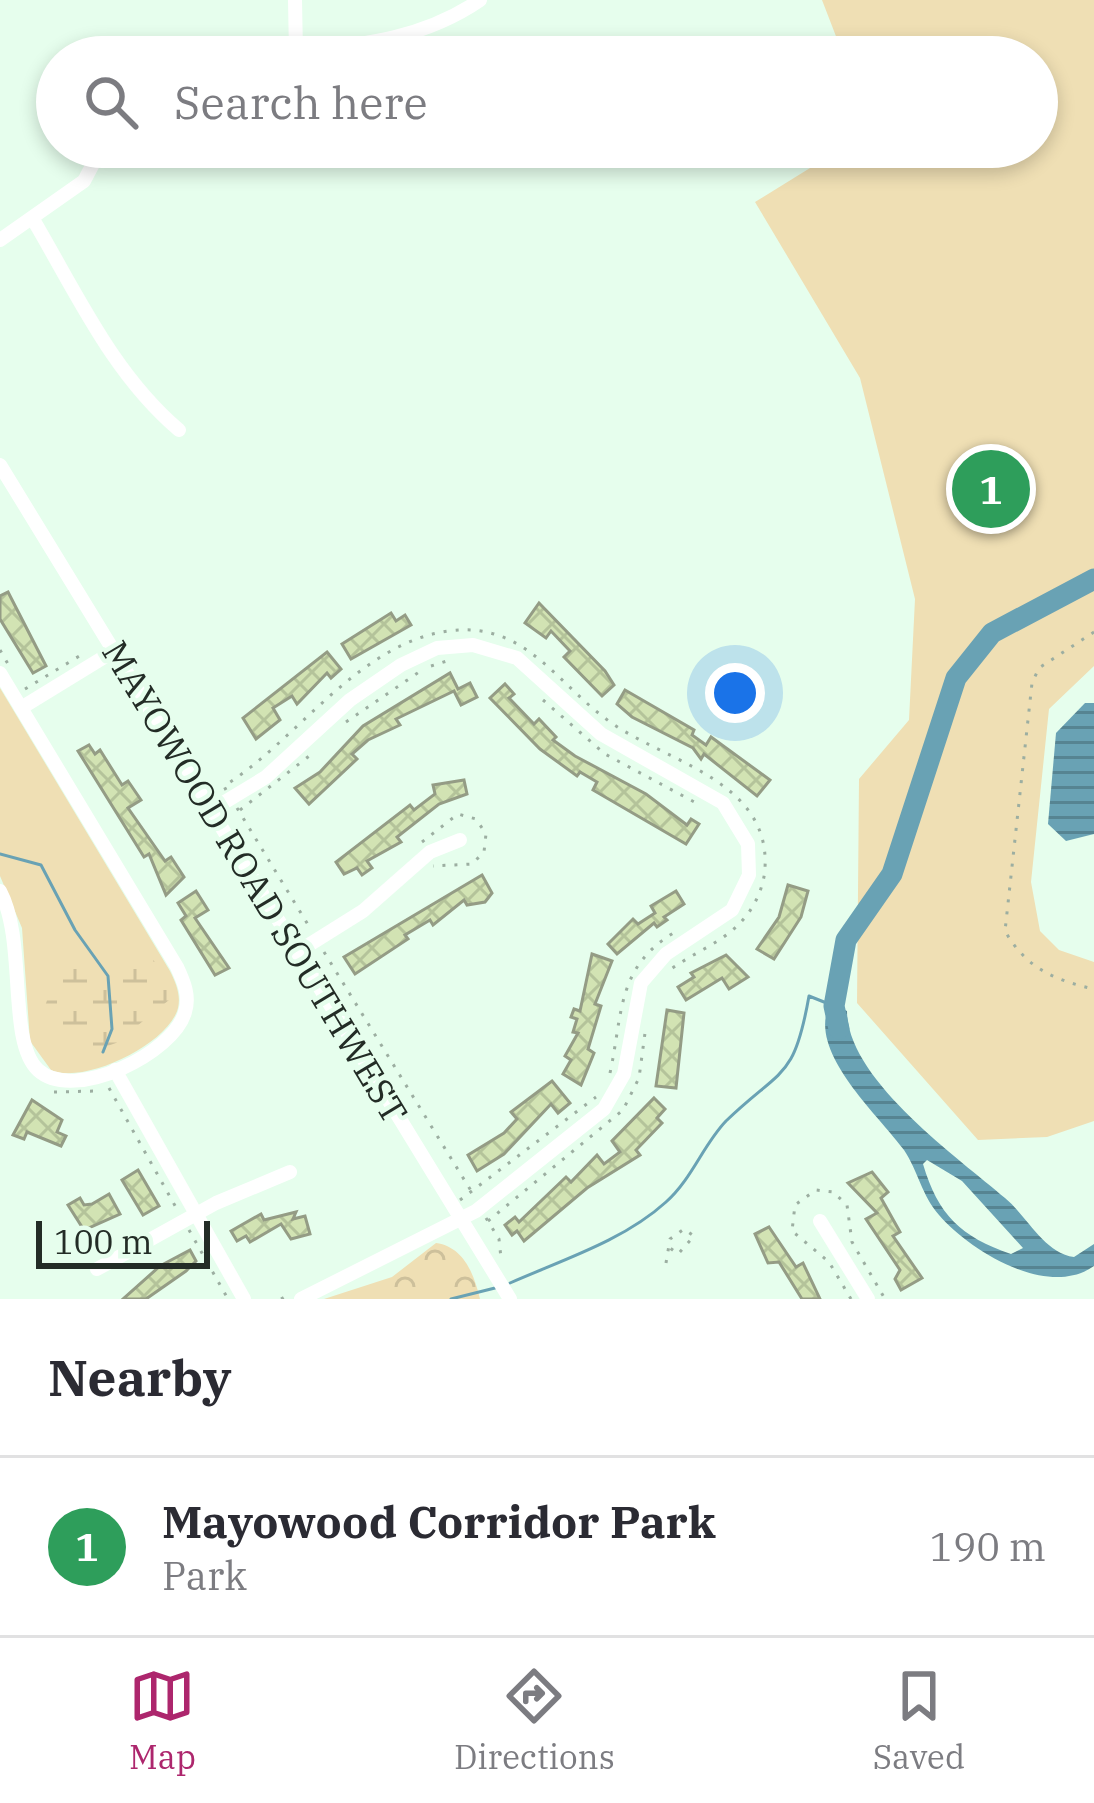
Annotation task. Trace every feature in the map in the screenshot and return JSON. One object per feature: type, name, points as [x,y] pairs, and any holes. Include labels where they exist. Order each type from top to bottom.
[{"type":"street","points":[[296,0],[296,36]]},
{"type":"street","points":[[401,36],[452,19],[480,0]]},
{"type":"street","points":[[0,240],[34,221],[84,182],[91,168]]},
{"type":"street","points":[[34,221],[122,370],[145,401],[178,430]]},
{"type":"street","name":"MAYOWOOD ROAD SOUTHWEST","points":[[0,465],[462,1220],[498,1268],[510,1299]]},
{"type":"street","points":[[210,811],[266,777],[362,692],[425,652],[462,645],[517,658],[601,734],[713,796],[739,821],[750,854],[741,896],[726,916],[666,954],[646,974],[634,1002],[624,1074],[611,1101],[462,1220],[301,1299]]},
{"type":"street","points":[[21,708],[114,651]]},
{"type":"street","points":[[0,673],[185,986],[187,1004],[176,1030],[115,1070],[86,1082],[64,1083],[30,1061],[22,1042],[14,922],[0,892]]},
{"type":"street","points":[[296,952],[363,911],[430,852],[460,840]]},
{"type":"street","points":[[115,1070],[189,1217],[244,1299]]},
{"type":"street","points":[[97,1269],[189,1217],[290,1172]]},
{"type":"street","points":[[820,1221],[868,1299]]},
{"type":"path","points":[[224,786],[266,757],[341,688],[406,645],[461,630],[512,640],[536,653],[621,729],[733,792],[758,826],[765,865],[749,912],[736,928],[663,977]]},
{"type":"path","points":[[1094,632],[1039,668],[1032,683],[1004,931],[1017,953],[1054,980],[1094,989]]},
{"type":"path","points":[[24,690],[86,652]]},
{"type":"path","points":[[343,725],[420,671],[462,659]]},
{"type":"path","points":[[542,698],[605,754],[706,809]]},
{"type":"path","points":[[311,929],[239,811],[274,788],[322,744]]},
{"type":"path","points":[[608,1078],[624,987],[641,958],[675,932]]},
{"type":"path","points":[[323,951],[472,1193],[600,1092]]},
{"type":"path","points":[[498,1268],[499,1239],[488,1221],[623,1110],[639,1078],[646,1025]]},
{"type":"path","points":[[109,1087],[189,1217],[228,1299]]},
{"type":"path","points":[[666,1263],[670,1239],[684,1229],[694,1236],[678,1254],[670,1248]]},
{"type":"green space","points":[[822,0],[1094,0],[1094,666],[1049,709],[1031,882],[1040,931],[1059,950],[1094,962],[1094,1121],[1047,1137],[978,1140],[857,1003],[859,779],[909,720],[915,599],[860,378],[755,202],[810,168],[1058,168],[1058,36],[836,36]]},
{"type":"green space","points":[[0,688],[170,971],[179,998],[171,1022],[159,1035],[124,1058],[84,1072],[51,1070],[30,1041],[22,928],[0,876]]},
{"type":"green space","points":[[64,951],[80,954],[112,989],[126,961],[144,952],[164,970],[169,1000],[116,1043],[81,1055],[44,1024],[42,1015]]},
{"type":"green space","points":[[436,1243],[461,1256],[480,1299],[324,1299],[392,1277]]},
{"type":"water","points":[[1085,703],[1094,703],[1094,834],[1066,841],[1048,824],[1056,733]]},
{"type":"water","points":[[831,1002],[847,1011],[852,1037],[865,1063],[908,1115],[1005,1198],[1054,1249],[1074,1257],[1094,1244],[1094,1266],[1075,1275],[1033,1274],[990,1256],[953,1229],[928,1200],[904,1150],[847,1080],[827,1040],[825,1020]],"holes":[[[927,1160],[962,1181],[1023,1248],[1011,1254],[965,1232],[944,1210],[923,1164]]]},
{"type":"building","points":[[8,592],[46,666],[33,673],[0,619],[0,596]]},
{"type":"building","points":[[539,603],[605,671],[614,685],[602,696],[564,657],[570,651],[551,631],[546,638],[525,623]]},
{"type":"building","points":[[391,613],[396,621],[405,615],[411,625],[351,659],[342,644]]},
{"type":"building","points":[[327,652],[341,669],[331,678],[327,673],[297,704],[292,696],[273,708],[280,720],[256,739],[243,718]]},
{"type":"building","points":[[450,673],[458,689],[470,683],[477,697],[461,705],[454,691],[396,719],[400,725],[368,740],[352,754],[357,759],[309,804],[295,788],[320,772],[363,726]]},
{"type":"building","points":[[505,684],[514,694],[509,698],[534,724],[539,719],[556,737],[553,740],[575,756],[646,794],[687,825],[691,819],[699,824],[686,844],[593,790],[597,782],[580,772],[577,776],[540,749],[490,698]]},
{"type":"building","points":[[625,690],[694,730],[692,735],[706,745],[711,737],[770,780],[757,796],[704,754],[701,759],[693,748],[632,717],[617,704]]},
{"type":"building","points":[[89,745],[95,754],[100,750],[122,785],[128,781],[141,800],[128,808],[165,861],[171,857],[184,877],[166,895],[149,854],[144,857],[78,751]]},
{"type":"building","points":[[464,780],[467,794],[439,804],[397,837],[401,842],[367,861],[372,868],[362,875],[357,868],[344,874],[336,862],[410,805],[414,810],[435,794],[433,785]]},
{"type":"building","points":[[482,875],[492,893],[485,902],[467,905],[464,900],[433,925],[430,920],[405,935],[408,939],[355,974],[344,957]]},
{"type":"building","points":[[788,885],[808,891],[801,917],[774,959],[757,949],[779,917]]},
{"type":"building","points":[[196,891],[208,910],[195,918],[229,968],[215,975],[181,920],[186,916],[178,903]]},
{"type":"building","points":[[676,891],[684,904],[617,954],[608,944],[633,919],[638,924],[655,913],[651,906]]},
{"type":"building","points":[[592,954],[612,961],[595,1004],[601,1006],[588,1049],[594,1053],[581,1085],[563,1074],[571,1060],[565,1056],[578,1033],[573,1032],[577,1019],[571,1017],[574,1009],[580,1011]]},
{"type":"building","points":[[726,955],[748,977],[729,989],[722,978],[686,1000],[678,987],[694,977],[691,973]]},
{"type":"building","points":[[667,1010],[684,1013],[676,1088],[656,1086]]},
{"type":"building","points":[[552,1081],[570,1103],[558,1113],[551,1104],[504,1154],[477,1171],[468,1155],[504,1133],[517,1119],[511,1112]]},
{"type":"building","points":[[654,1098],[665,1109],[657,1118],[662,1123],[636,1150],[640,1155],[587,1188],[524,1241],[517,1231],[512,1235],[505,1225],[515,1217],[519,1222],[566,1177],[571,1182],[597,1155],[604,1164],[620,1152],[612,1141]]},
{"type":"building","points":[[32,1100],[62,1120],[57,1132],[66,1136],[61,1146],[27,1132],[24,1139],[13,1135]]},
{"type":"building","points":[[138,1170],[159,1206],[143,1215],[122,1180]]},
{"type":"building","points":[[872,1172],[888,1192],[881,1198],[900,1232],[893,1236],[922,1278],[901,1290],[895,1279],[900,1270],[866,1219],[877,1213],[848,1183]]},
{"type":"building","points":[[109,1194],[120,1214],[84,1230],[68,1205],[80,1198],[84,1205],[92,1204]]},
{"type":"building","points":[[296,1212],[293,1219],[305,1216],[310,1234],[291,1239],[281,1224],[250,1242],[246,1236],[237,1241],[231,1231],[261,1214],[264,1220]]},
{"type":"building","points":[[769,1227],[796,1267],[803,1263],[820,1299],[802,1299],[779,1262],[768,1263],[755,1234]]},
{"type":"building","points":[[190,1250],[196,1261],[186,1271],[146,1299],[123,1299],[160,1266]]},
{"type":"waterway","points":[[839,1029],[834,1006],[846,940],[892,874],[956,678],[992,633],[1094,579]]},
{"type":"waterway","points":[[0,854],[41,865],[75,930],[108,976],[112,1029],[103,1052]]},
{"type":"waterway","points":[[510,1283],[611,1239],[666,1202],[726,1121],[791,1059],[809,996],[829,1004]]},
{"type":"waterway","points":[[451,1299],[495,1288]]},
{"type":"place","name":"Mayowood Corridor Park","points":[[991,489]]}]
